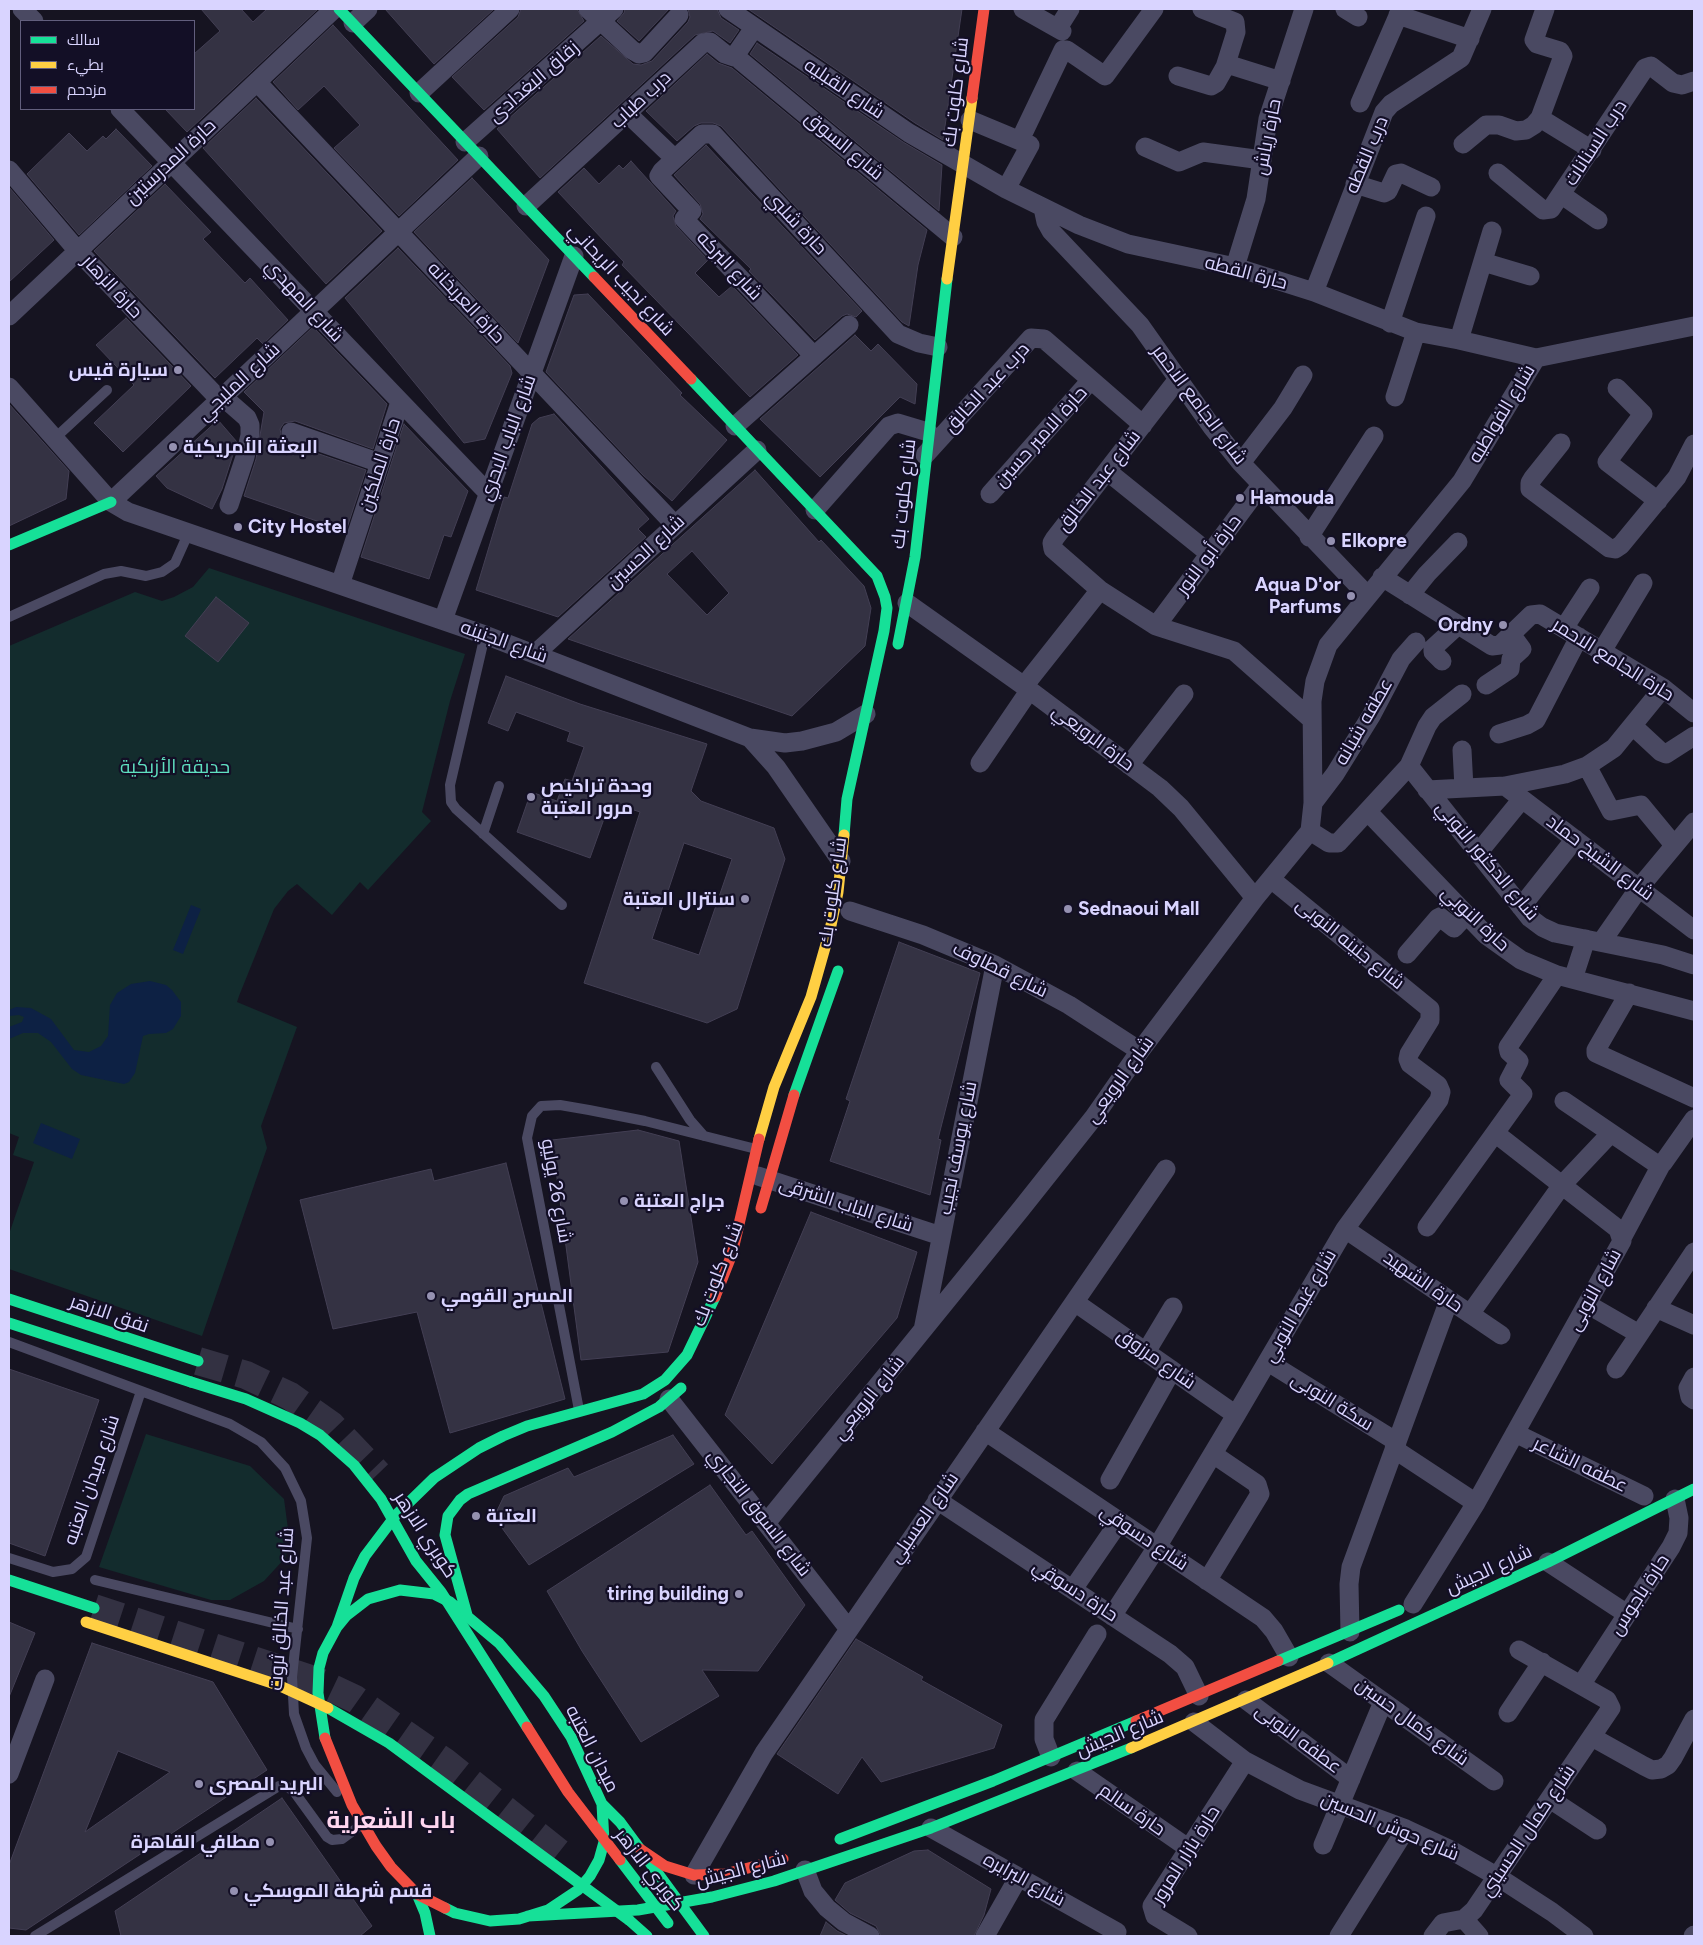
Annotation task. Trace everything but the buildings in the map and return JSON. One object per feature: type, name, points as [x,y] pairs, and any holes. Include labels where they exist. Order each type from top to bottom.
[{"type":"main road","name":"شارع نجيب الريحاني","points":[[339,9],[877,576]]},
{"type":"main road","name":"شارع كلوت بك","points":[[896,652],[915,557],[938,347],[984,9]]},
{"type":"main road","points":[[9,545],[111,502]]},
{"type":"main road","points":[[902,552],[919,522]]},
{"type":"main road","points":[[877,576],[888,567]]},
{"type":"main road","name":"شارع كلوت بك","points":[[337,1627],[350,1586],[365,1556],[396,1515],[434,1478],[479,1448],[503,1436],[545,1421],[580,1413],[643,1394],[665,1380],[687,1355],[709,1312],[732,1254],[774,1087],[821,964],[848,861],[847,798],[886,620],[885,597],[877,576]]},
{"type":"main road","name":"شارع كلوت بك","points":[[758,1219],[793,1098],[826,1010],[841,958]]},
{"type":"main road","name":"نفق الازهر","points":[[9,1299],[198,1361]]},
{"type":"main road","name":"كوبري الازهر","points":[[9,1323],[246,1399],[300,1422],[326,1440],[354,1465],[380,1498],[416,1561],[441,1592],[568,1792],[641,1890],[673,1929]]},
{"type":"main road","points":[[467,1615],[446,1535],[448,1516],[460,1500],[468,1494],[612,1432],[647,1414],[669,1399],[690,1377]]},
{"type":"main road","name":"شارع الجيش","points":[[640,1849],[665,1866],[694,1875],[724,1874],[801,1862],[931,1828],[1076,1771],[1246,1700],[1548,1562],[1694,1489]]},
{"type":"main road","points":[[9,1580],[94,1608]]},
{"type":"main road","name":"ميدان العتبه","points":[[400,1590],[434,1594],[450,1602],[467,1615],[499,1643],[544,1696],[571,1737],[602,1804],[604,1842],[599,1860],[590,1876],[563,1901],[548,1910],[506,1921],[475,1919],[455,1913],[417,1894],[391,1867],[362,1824],[352,1805],[326,1740],[318,1703],[319,1668],[323,1653],[337,1627],[351,1611],[368,1599],[400,1590]]},
{"type":"main road","name":"شارع الجيش","points":[[831,1843],[934,1805],[1199,1696],[1422,1601]]},
{"type":"main road","points":[[82,1621],[278,1685],[363,1726],[629,1920],[647,1936]]},
{"type":"main road","points":[[602,1804],[620,1822],[704,1936]]},
{"type":"main road","name":"شارع الجيش","points":[[528,1916],[596,1914],[680,1904],[744,1890],[801,1862]]},
{"type":"main road","points":[[417,1894],[425,1913],[430,1936]]},
{"type":"main road","points":[[596,1914],[608,1922]]},
{"type":"street","points":[[22,9],[33,20]]},
{"type":"street","name":"حارة المدرستين","points":[[9,316],[334,9]]},
{"type":"street","points":[[353,23],[368,9]]},
{"type":"street","points":[[419,93],[510,9]]},
{"type":"street","points":[[588,9],[608,15],[632,50],[639,54],[644,53],[679,15]]},
{"type":"street","name":"شارع القبليه","points":[[728,9],[909,133],[964,164]]},
{"type":"street","points":[[1023,9],[1060,30],[1070,9]]},
{"type":"street","points":[[1020,140],[1063,50],[1067,50],[1101,75],[1107,75],[1154,9]]},
{"type":"street","points":[[1178,76],[1211,86],[1216,84],[1225,67],[1236,32],[1235,22],[1202,9]]},
{"type":"street","name":"حارة رياش","points":[[1235,267],[1256,199],[1268,119],[1304,9]]},
{"type":"street","name":"درب القطه","points":[[1314,292],[1384,112],[1391,104],[1461,58],[1482,9]]},
{"type":"street","points":[[1463,144],[1486,125],[1500,125],[1516,131],[1526,130],[1540,118],[1562,56],[1560,51],[1537,44],[1534,40],[1545,9]]},
{"type":"street","points":[[1360,103],[1399,12],[1470,39]]},
{"type":"street","name":"زقاق البغدادى","points":[[466,142],[608,15]]},
{"type":"street","points":[[735,56],[754,28]]},
{"type":"street","name":"درب طباب","points":[[526,206],[703,43],[710,42],[729,57],[735,56]]},
{"type":"street","name":"شارع السوق","points":[[735,56],[953,237]]},
{"type":"street","name":"درب السنانات","points":[[1498,173],[1543,210],[1551,210],[1648,66],[1651,66],[1673,83],[1682,85],[1694,83]]},
{"type":"street","points":[[1225,67],[1235,67],[1281,81]]},
{"type":"street","name":"حارة العربخانه","points":[[257,82],[675,525]]},
{"type":"street","name":"شارع المهدي","points":[[121,110],[488,494]]},
{"type":"street","points":[[627,113],[675,159]]},
{"type":"street","points":[[1540,118],[1592,150]]},
{"type":"street","points":[[970,120],[1030,145],[1006,189]]},
{"type":"street","name":"حارة شلبي","points":[[660,176],[702,134],[713,134],[898,334],[919,343],[938,347]]},
{"type":"street","points":[[1145,148],[1179,162],[1203,152],[1262,160]]},
{"type":"street","name":"شارع المليجي","points":[[111,502],[479,156]]},
{"type":"street","name":"حارة القطه","points":[[964,164],[1043,208],[1079,225],[1128,244],[1235,267],[1314,292],[1416,332],[1536,358]]},
{"type":"street","name":"حارة الزهار","points":[[9,170],[78,250],[222,398],[246,418],[250,435],[229,506]]},
{"type":"street","points":[[1355,184],[1384,193],[1388,191],[1396,174],[1401,173],[1431,187]]},
{"type":"street","name":"شارع البركه","points":[[660,176],[692,212],[684,219],[814,356]]},
{"type":"street","points":[[1562,196],[1598,220]]},
{"type":"street","name":"شارع الجامع الاحمر","points":[[1043,208],[1046,222],[1051,231],[1140,326],[1212,427],[1241,463],[1309,537],[1367,595]]},
{"type":"street","points":[[1390,323],[1426,216]]},
{"type":"street","points":[[1459,340],[1492,232]]},
{"type":"street","name":"شارع الباب البحري","points":[[443,620],[574,256]]},
{"type":"street","points":[[1483,262],[1530,276]]},
{"type":"street","points":[[735,426],[849,325]]},
{"type":"street","name":"شارع الفواطيه","points":[[1367,595],[1462,481],[1536,358],[1694,326]]},
{"type":"street","points":[[1395,397],[1416,332]]},
{"type":"street","name":"درب عبد الخالق","points":[[926,455],[1031,338],[1044,339],[1143,425]]},
{"type":"street","points":[[1241,463],[1283,408],[1303,375]]},
{"type":"street","name":"حارة الامير حسين","points":[[990,494],[1091,380]]},
{"type":"street","name":"شارع عبد الخالق","points":[[1178,380],[1052,543],[1053,549],[1100,590],[1156,626],[1234,651],[1312,720]]},
{"type":"street","points":[[9,387],[111,502]]},
{"type":"street","points":[[1617,388],[1642,411],[1642,417],[1607,462],[1658,501]]},
{"type":"street","name":"حارة الملكين","points":[[340,585],[400,402]]},
{"type":"street","points":[[815,510],[889,426],[898,422],[928,432]]},
{"type":"street","points":[[291,432],[380,463]]},
{"type":"street","points":[[1309,537],[1374,436]]},
{"type":"street","points":[[1561,443],[1533,478],[1530,483],[1530,489],[1610,548],[1615,549],[1621,545],[1684,467],[1694,444]]},
{"type":"street","name":"شارع الحسين","points":[[535,654],[758,450]]},
{"type":"street","points":[[1108,470],[1210,554]]},
{"type":"street","name":"حارة أبو النور","points":[[1156,626],[1261,485]]},
{"type":"street","name":"شارع الجنينه","points":[[111,502],[128,512],[188,534],[485,634],[750,738],[776,767],[848,861]]},
{"type":"street","points":[[1410,595],[1458,542]]},
{"type":"street","name":"حارة الجامع الاحمر","points":[[1382,577],[1457,626],[1492,646],[1500,645],[1536,614],[1663,688],[1694,713]]},
{"type":"street","points":[[1602,651],[1643,583]]},
{"type":"street","points":[[1498,734],[1527,725],[1536,720],[1590,588]]},
{"type":"street","points":[[980,763],[1027,689],[1100,590]]},
{"type":"street","points":[[1367,595],[1328,645],[1320,663],[1313,691],[1313,803],[1310,831],[1334,845],[1338,843],[1409,766],[1427,726],[1438,712],[1462,694]]},
{"type":"street","name":"حارة الرويعي","points":[[907,603],[1160,788],[1181,808],[1255,898]]},
{"type":"street","points":[[1442,661],[1433,652],[1433,648],[1457,626]]},
{"type":"street","points":[[1486,685],[1510,669],[1511,659],[1522,649],[1511,634]]},
{"type":"street","name":"عطفه شبانه","points":[[1313,803],[1335,774],[1371,716],[1401,659],[1416,642]]},
{"type":"street","points":[[1427,790],[1505,786],[1565,774],[1587,766],[1614,748],[1663,688]]},
{"type":"street","points":[[1129,765],[1184,694]]},
{"type":"street","points":[[750,738],[785,742],[802,741],[836,732],[866,714]]},
{"type":"street","points":[[1633,726],[1666,754],[1694,736]]},
{"type":"street","points":[[1462,750],[1464,788]]},
{"type":"street","name":"شارع الدكتور النوبي","points":[[1409,766],[1521,907],[1542,927],[1555,933],[1662,955],[1694,965]]},
{"type":"street","points":[[1587,766],[1611,811],[1641,805],[1674,845]]},
{"type":"street","name":"شارع الشيخ حماد","points":[[1505,786],[1694,930]]},
{"type":"street","points":[[1478,853],[1522,799]]},
{"type":"street","name":"حارة النوبي","points":[[1368,812],[1466,915],[1503,948],[1522,960],[1565,977],[1694,1011]]},
{"type":"street","points":[[1427,1227],[1523,1094],[1509,1080],[1519,1061],[1509,1052],[1508,1047],[1594,940],[1694,822]]},
{"type":"street","name":"شارع الرويعي","points":[[767,1522],[923,1332],[1094,1117],[1140,1051],[1255,898],[1310,831]]},
{"type":"street","points":[[1521,907],[1574,839]]},
{"type":"street","name":"شارع جنينه النوبى","points":[[1271,879],[1430,1009]]},
{"type":"street","name":"شارع قطاوف","points":[[849,912],[923,935],[994,965],[1069,1004],[1140,1051]]},
{"type":"street","points":[[1407,954],[1438,918],[1440,917],[1454,928],[1466,915]]},
{"type":"street","name":"شارع يوسف نجيب","points":[[923,1332],[994,965]]},
{"type":"street","points":[[1629,993],[1596,1053],[1694,1098]]},
{"type":"street","name":"شارع غيط النوبي","points":[[1112,1616],[1157,1547],[1213,1454],[1345,1229],[1439,1100],[1441,1092],[1438,1084],[1410,1064],[1408,1059],[1409,1054],[1430,1020],[1430,1009]]},
{"type":"street","points":[[1564,1102],[1660,1165]]},
{"type":"street","points":[[1622,1236],[1660,1165],[1694,1119]]},
{"type":"street","name":"شارع النوبى","points":[[1422,1601],[1622,1241],[1622,1236],[1618,1229],[1495,1133]]},
{"type":"street","points":[[1470,1314],[1562,1186],[1611,1133]]},
{"type":"street","name":"شارع العسيلي","points":[[694,1875],[764,1753],[848,1628],[1076,1303],[1166,1169]]},
{"type":"street","name":"شارع الباب الشرقى","points":[[752,1174],[941,1236]]},
{"type":"street","name":"حارة الشهيد","points":[[1345,1229],[1501,1335]]},
{"type":"street","points":[[1616,1369],[1694,1252]]},
{"type":"street","points":[[1350,1632],[1349,1584],[1351,1567],[1449,1300]]},
{"type":"street","name":"شارع مرزوق","points":[[1076,1303],[1236,1415]]},
{"type":"street","points":[[1588,1304],[1639,1334]]},
{"type":"street","points":[[1146,1352],[1173,1307]]},
{"type":"street","points":[[1656,1308],[1694,1325]]},
{"type":"street","name":"سكة النوبى","points":[[1268,1362],[1395,1446],[1476,1503]]},
{"type":"street","points":[[1110,1480],[1172,1370]]},
{"type":"street","points":[[1694,1377],[1688,1388],[1690,1397],[1694,1400]]},
{"type":"street","name":"شارع السوق التجاري","points":[[669,1399],[848,1628]]},
{"type":"street","name":"شارع دسوقي","points":[[985,1431],[1263,1618],[1274,1631],[1289,1657]]},
{"type":"street","name":"عطفه الشاعر","points":[[1515,1433],[1642,1497]]},
{"type":"street","points":[[1207,1580],[1260,1494],[1257,1484],[1213,1454]]},
{"type":"street","name":"حارة باجوس","points":[[1581,1685],[1671,1547],[1678,1532],[1679,1518],[1675,1499]]},
{"type":"street","name":"حارة دسوقي","points":[[937,1500],[1170,1654],[1185,1667],[1199,1696]]},
{"type":"street","points":[[1073,1589],[1119,1522]]},
{"type":"street","points":[[1548,1562],[1628,1614]]},
{"type":"street","points":[[1051,1757],[1044,1739],[1044,1720],[1097,1634]]},
{"type":"street","points":[[1520,1650],[1581,1685]]},
{"type":"street","points":[[1508,1713],[1542,1662]]},
{"type":"street","name":"شارع كمال حسين","points":[[1329,1663],[1494,1781]]},
{"type":"street","points":[[9,1774],[45,1679]]},
{"type":"street","name":"شارع كمال الحسيني","points":[[1464,1919],[1474,1910],[1498,1877],[1611,1708],[1606,1700],[1581,1685]]},
{"type":"street","name":"عطفه النوبى","points":[[1246,1700],[1350,1779]]},
{"type":"street","points":[[1323,1845],[1383,1702]]},
{"type":"street","points":[[1592,1737],[1652,1770],[1661,1769],[1668,1765],[1673,1758],[1694,1719]]},
{"type":"street","name":"شارع حوش الحسين","points":[[1194,1722],[1245,1761],[1300,1790],[1406,1829],[1498,1877],[1552,1912],[1584,1936]]},
{"type":"street","name":"حارة بازار المرور","points":[[1188,1936],[1155,1916],[1152,1906],[1245,1761]]},
{"type":"street","name":"حارة سالم","points":[[1076,1771],[1188,1848]]},
{"type":"street","points":[[1550,1799],[1597,1830]]},
{"type":"street","name":"شارع البرابره","points":[[931,1828],[1116,1932]]},
{"type":"street","points":[[1339,1936],[1406,1829]]},
{"type":"street","points":[[801,1862],[813,1891],[827,1908],[844,1922],[870,1936]]},
{"type":"street","points":[[985,1936],[1018,1878]]},
{"type":"street","points":[[1433,1936],[1443,1923],[1464,1919],[1479,1936]]},
{"type":"lane","points":[[54,439],[107,390]]},
{"type":"lane","points":[[9,617],[104,574],[121,571],[146,576],[162,572],[175,563],[188,534]]},
{"type":"lane","points":[[485,634],[449,794],[456,809],[562,905]]},
{"type":"lane","points":[[483,834],[499,786]]},
{"type":"lane","points":[[656,1067],[690,1120],[704,1137]]},
{"type":"lane","name":"شارع 26 يوليو","points":[[580,1413],[527,1138],[532,1116],[541,1106],[560,1106],[645,1121],[757,1150]]},
{"type":"lane","name":"شارع عبد الخالق ثروت","points":[[9,1342],[230,1424],[246,1432],[274,1455],[285,1468],[301,1501],[307,1538],[292,1677],[294,1714],[299,1731],[314,1765],[338,1793],[352,1805]]},
{"type":"lane","name":"شارع ميدان العتبه","points":[[9,1558],[53,1572],[72,1569],[86,1557],[141,1391]]},
{"type":"lane","points":[[95,1580],[298,1629]]},
{"type":"lane","points":[[35,1936],[279,1786],[288,1787],[295,1793],[327,1837],[332,1840],[342,1839],[362,1824]]},
{"type":"green space","name":"حديقة الأزبكية","points":[[209,568],[465,654],[450,701],[422,812],[431,821],[368,890],[360,882],[332,915],[297,884],[288,891],[274,909],[239,996],[237,1002],[297,1027],[261,1126],[267,1148],[202,1336],[9,1269],[9,1234],[34,1162],[13,1155],[19,1137],[9,1133],[9,646],[135,592],[162,601],[174,597],[193,587]]},
{"type":"green space","points":[[146,1434],[250,1466],[284,1499],[288,1529],[286,1557],[264,1581],[230,1600],[211,1600],[99,1567]]},
{"type":"water","points":[[191,905],[201,909],[183,954],[173,950]]},
{"type":"water","points":[[150,981],[166,985],[172,990],[181,1002],[181,1016],[173,1029],[166,1033],[143,1036],[135,1073],[129,1082],[124,1084],[81,1075],[72,1069],[51,1042],[38,1033],[23,1033],[9,1039],[9,1027],[22,1022],[24,1017],[19,1015],[9,1016],[9,1010],[16,1007],[31,1008],[51,1019],[74,1050],[89,1052],[101,1046],[108,1036],[110,1005],[117,993],[131,984]]},
{"type":"water","points":[[41,1123],[80,1139],[72,1159],[33,1143]]},
{"type":"tunnel","points":[[198,1361],[246,1375],[290,1396],[331,1425],[378,1474]]},
{"type":"tunnel","points":[[94,1608],[317,1681],[355,1699],[445,1762],[562,1855]]},
{"type":"traffic: fast","points":[[339,9],[594,277]]},
{"type":"traffic: fast","points":[[898,644],[915,557],[947,279]]},
{"type":"traffic: fast","points":[[691,379],[877,576],[885,597],[887,608],[884,631],[847,799],[844,835]]},
{"type":"traffic: fast","points":[[9,545],[111,502]]},
{"type":"traffic: fast","points":[[794,1095],[838,971]]},
{"type":"traffic: fast","points":[[337,1627],[354,1578],[365,1556],[396,1515],[434,1478],[479,1448],[503,1436],[527,1426],[643,1394],[665,1380],[687,1355],[715,1297]]},
{"type":"traffic: fast","points":[[9,1299],[198,1361]]},
{"type":"traffic: fast","points":[[9,1323],[191,1382]]},
{"type":"traffic: fast","points":[[191,1382],[246,1399],[300,1423],[320,1435],[354,1465],[381,1499],[416,1561],[441,1592],[527,1727]]},
{"type":"traffic: fast","points":[[467,1615],[445,1535],[448,1516],[460,1500],[468,1494],[612,1432],[659,1407],[681,1388]]},
{"type":"traffic: fast","points":[[1328,1663],[1548,1562],[1694,1489]]},
{"type":"traffic: fast","points":[[9,1580],[94,1608]]},
{"type":"traffic: fast","points":[[400,1590],[434,1594],[450,1602],[499,1643],[544,1696],[571,1737],[602,1804],[604,1842],[599,1860],[590,1876],[578,1890],[548,1910],[519,1919],[490,1921],[455,1913],[445,1908]]},
{"type":"traffic: fast","points":[[325,1738],[318,1693],[319,1668],[323,1653],[337,1627],[346,1616],[368,1599],[400,1590]]},
{"type":"traffic: fast","points":[[1278,1661],[1399,1610]]},
{"type":"traffic: fast","points":[[328,1708],[389,1743],[629,1920]]},
{"type":"traffic: fast","points":[[840,1839],[993,1781],[1136,1721]]},
{"type":"traffic: fast","points":[[528,1916],[638,1910],[712,1897],[774,1881],[931,1828],[1131,1748]]},
{"type":"traffic: fast","points":[[602,1804],[620,1822],[704,1936]]},
{"type":"traffic: fast","points":[[620,1860],[668,1923]]},
{"type":"traffic: fast","points":[[417,1894],[425,1913],[430,1936]]},
{"type":"traffic: fast","points":[[629,1920],[647,1936]]},
{"type":"traffic: slow","points":[[947,279],[972,98]]},
{"type":"traffic: slow","points":[[759,1139],[774,1087],[811,997],[830,930],[838,892],[844,835]]},
{"type":"traffic: slow","points":[[86,1622],[278,1685],[328,1708]]},
{"type":"traffic: slow","points":[[1131,1748],[1328,1663]]},
{"type":"traffic: jam","points":[[972,98],[984,9]]},
{"type":"traffic: jam","points":[[594,277],[691,379]]},
{"type":"traffic: jam","points":[[761,1208],[794,1095]]},
{"type":"traffic: jam","points":[[715,1297],[732,1254],[759,1139]]},
{"type":"traffic: jam","points":[[1136,1721],[1278,1661]]},
{"type":"traffic: jam","points":[[527,1727],[568,1792],[620,1860]]},
{"type":"traffic: jam","points":[[325,1738],[352,1805],[376,1846],[391,1867],[417,1894],[445,1908]]},
{"type":"traffic: jam","points":[[640,1849],[665,1866],[694,1875],[725,1874],[783,1859]]},
{"type":"place","name":"سيارة قيس","points":[[178,370]]},
{"type":"place","name":"البعثة الأمريكية","points":[[173,447]]},
{"type":"place","name":"Hamouda","points":[[1240,498]]},
{"type":"place","name":"City Hostel","points":[[238,527]]},
{"type":"place","name":"Elkopre","points":[[1331,541]]},
{"type":"place","name":"Aqua D'or Parfums","points":[[1351,596]]},
{"type":"place","name":"Ordny","points":[[1503,625]]},
{"type":"place","name":"وحدة تراخيص مرور العتبة","points":[[531,797]]},
{"type":"place","name":"سنترال العتبة","points":[[745,899]]},
{"type":"place","name":"Sednaoui Mall","points":[[1068,909]]},
{"type":"place","name":"جراج العتبة","points":[[624,1201]]},
{"type":"place","name":"المسرح القومي","points":[[431,1296]]},
{"type":"place","name":"العتبة","points":[[476,1516]]},
{"type":"place","name":"tiring building","points":[[739,1594]]},
{"type":"place","name":"البريد المصرى","points":[[199,1784]]},
{"type":"place","name":"مطافي القاهرة","points":[[270,1842]]},
{"type":"place","name":"قسم شرطة الموسكي","points":[[234,1891]]},
{"type":"district","name":"باب الشعرية","points":[[391,1821]]}]
